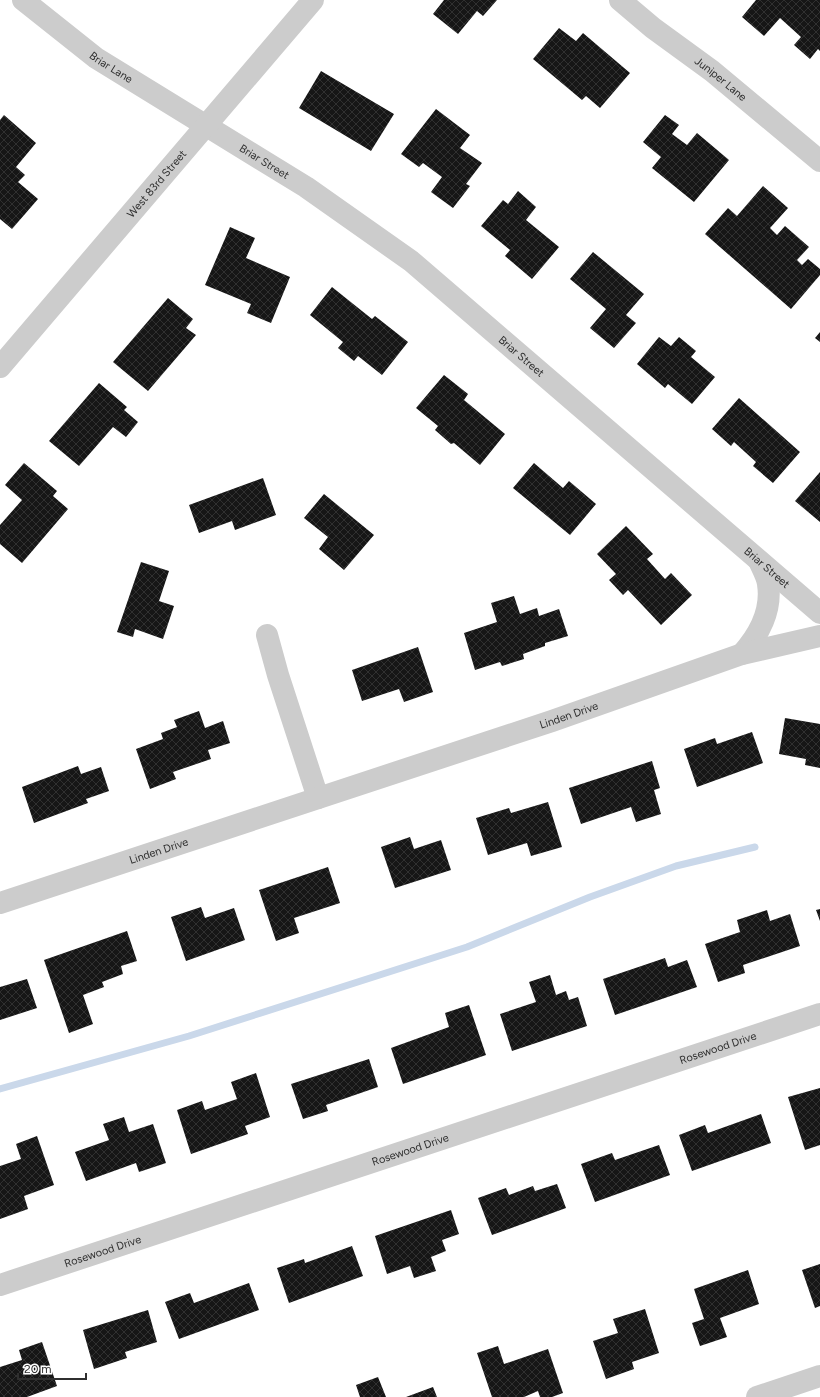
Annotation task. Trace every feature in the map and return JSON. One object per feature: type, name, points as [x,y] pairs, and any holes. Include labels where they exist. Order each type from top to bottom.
[{"type":"street","name":"Briar Lane","points":[[23,0],[96,58],[205,125]]},
{"type":"street","name":"West 83rd Street","points":[[0,367],[313,0]]},
{"type":"street","name":"Juniper Lane","points":[[620,0],[653,28],[712,71],[820,161]]},
{"type":"street","name":"Briar Street","points":[[205,125],[306,187],[411,261],[820,612]]},
{"type":"street","points":[[742,654],[757,635],[763,622],[767,604],[768,582],[758,558]]},
{"type":"street","points":[[267,635],[278,675],[318,798]]},
{"type":"street","name":"Linden Drive","points":[[0,903],[552,721],[742,654],[820,636]]},
{"type":"street","name":"Rosewood Drive","points":[[0,1285],[820,1014]]},
{"type":"street","points":[[757,1397],[820,1376]]},
{"type":"building","points":[[444,0],[497,0],[483,16],[477,11],[458,34],[433,14]]},
{"type":"building","points":[[756,0],[820,0],[820,51],[818,49],[810,59],[794,45],[801,37],[780,18],[764,36],[742,17]]},
{"type":"building","points":[[559,28],[576,41],[583,33],[630,73],[600,108],[586,96],[582,100],[533,59]]},
{"type":"building","points":[[321,71],[394,114],[371,151],[299,108]]},
{"type":"building","points":[[436,109],[470,135],[460,148],[482,163],[466,184],[470,186],[453,208],[431,192],[442,177],[423,163],[419,167],[401,154]]},
{"type":"building","points":[[4,115],[36,143],[16,167],[25,175],[18,182],[38,199],[12,229],[0,219],[0,120]]},
{"type":"building","points":[[665,115],[679,125],[672,134],[687,145],[697,133],[729,160],[694,202],[652,168],[661,157],[643,142]]},
{"type":"building","points":[[763,186],[788,208],[770,228],[777,235],[785,226],[809,247],[797,260],[802,265],[808,259],[820,269],[820,275],[791,309],[705,234],[728,208],[737,216]]},
{"type":"building","points":[[518,191],[536,207],[526,220],[559,247],[532,279],[505,256],[510,250],[481,226],[503,200],[508,204]]},
{"type":"building","points":[[230,227],[255,238],[246,258],[290,277],[271,323],[247,313],[251,304],[205,285]]},
{"type":"building","points":[[593,252],[644,294],[626,315],[636,323],[614,348],[590,328],[606,309],[570,279]]},
{"type":"building","points":[[332,287],[372,319],[375,316],[408,342],[382,375],[358,356],[354,361],[338,348],[343,342],[310,315]]},
{"type":"building","points":[[168,298],[193,319],[186,328],[196,335],[148,391],[113,362]]},
{"type":"building","points":[[820,332],[820,342],[815,338]]},
{"type":"building","points":[[659,337],[671,346],[679,337],[696,351],[691,357],[715,377],[692,404],[668,384],[665,388],[637,364]]},
{"type":"building","points":[[444,375],[468,394],[464,400],[505,434],[480,465],[454,443],[451,444],[435,430],[438,426],[416,408]]},
{"type":"building","points":[[99,383],[127,407],[124,410],[138,422],[126,437],[113,427],[79,466],[49,441]]},
{"type":"building","points":[[739,398],[800,452],[773,483],[753,466],[756,462],[734,442],[731,446],[712,429]]},
{"type":"building","points":[[24,463],[57,491],[53,496],[68,509],[22,563],[0,544],[0,525],[22,500],[5,485]]},
{"type":"building","points":[[534,463],[563,488],[569,481],[596,504],[570,535],[513,488]]},
{"type":"building","points":[[820,472],[820,522],[795,501]]},
{"type":"building","points":[[263,478],[276,515],[235,530],[232,521],[199,533],[189,505]]},
{"type":"building","points":[[324,494],[374,535],[344,570],[319,549],[328,537],[304,518]]},
{"type":"building","points":[[626,526],[653,554],[647,559],[665,579],[671,573],[692,595],[661,625],[628,590],[623,595],[609,580],[616,574],[597,554]]},
{"type":"building","points":[[141,562],[169,571],[159,601],[174,606],[163,639],[135,629],[133,637],[117,632]]},
{"type":"building","points":[[514,596],[520,614],[537,608],[539,616],[559,609],[568,636],[545,643],[545,646],[523,654],[524,659],[502,666],[500,662],[475,670],[464,633],[497,622],[491,603]]},
{"type":"building","points":[[418,647],[433,692],[404,702],[399,689],[362,701],[352,670]]},
{"type":"building","points":[[199,711],[205,728],[223,721],[230,743],[208,750],[211,759],[173,772],[176,779],[150,789],[136,749],[163,739],[161,733],[177,727],[174,720]]},
{"type":"building","points":[[785,718],[820,724],[820,768],[805,765],[806,759],[779,754]]},
{"type":"building","points":[[752,732],[763,763],[697,787],[684,749],[715,738],[717,744]]},
{"type":"building","points":[[652,761],[660,788],[654,790],[661,814],[636,822],[631,807],[581,824],[569,788]]},
{"type":"building","points":[[78,766],[81,774],[101,767],[109,791],[86,799],[88,803],[34,823],[22,787]]},
{"type":"building","points":[[548,802],[562,847],[531,856],[527,843],[488,855],[476,818],[509,808],[511,813]]},
{"type":"building","points":[[410,837],[414,849],[441,840],[451,870],[395,888],[381,847]]},
{"type":"building","points":[[328,867],[340,903],[294,918],[299,933],[276,941],[259,890]]},
{"type":"building","points":[[201,907],[205,918],[234,908],[245,940],[186,961],[171,917]]},
{"type":"building","points":[[820,909],[820,921],[816,910]]},
{"type":"building","points":[[767,910],[770,921],[790,914],[800,946],[743,965],[745,973],[718,982],[705,944],[740,932],[737,920]]},
{"type":"building","points":[[127,931],[137,961],[121,966],[123,974],[102,982],[104,987],[83,995],[93,1024],[69,1033],[44,960]]},
{"type":"building","points":[[665,958],[668,967],[687,960],[697,987],[615,1015],[603,979]]},
{"type":"building","points":[[550,975],[556,995],[566,991],[569,1000],[578,997],[587,1026],[512,1051],[500,1014],[536,1002],[529,982]]},
{"type":"building","points":[[27,979],[37,1008],[0,1020],[0,987]]},
{"type":"building","points":[[469,1005],[486,1055],[403,1084],[391,1048],[449,1027],[445,1013]]},
{"type":"building","points":[[369,1059],[378,1087],[326,1105],[328,1111],[303,1119],[291,1084]]},
{"type":"building","points":[[256,1073],[270,1117],[245,1126],[248,1134],[191,1154],[177,1110],[202,1101],[205,1110],[237,1099],[231,1082]]},
{"type":"building","points":[[820,1088],[820,1145],[805,1150],[788,1097]]},
{"type":"building","points":[[761,1114],[771,1143],[692,1171],[679,1135],[705,1125],[708,1133]]},
{"type":"building","points":[[124,1117],[129,1132],[153,1124],[166,1163],[139,1172],[136,1163],[86,1181],[75,1152],[109,1140],[103,1124]]},
{"type":"building","points":[[37,1136],[54,1185],[24,1196],[28,1209],[0,1219],[0,1166],[21,1159],[16,1144]]},
{"type":"building","points":[[659,1145],[670,1175],[595,1202],[581,1164],[612,1153],[615,1160]]},
{"type":"building","points":[[557,1184],[566,1208],[492,1235],[478,1198],[506,1188],[509,1195],[533,1186],[535,1191]]},
{"type":"building","points":[[451,1210],[459,1234],[442,1240],[446,1251],[431,1257],[436,1271],[414,1278],[410,1266],[387,1274],[375,1236]]},
{"type":"building","points":[[352,1246],[363,1276],[289,1303],[277,1268],[304,1259],[305,1263]]},
{"type":"building","points":[[820,1264],[820,1306],[815,1308],[802,1270]]},
{"type":"building","points":[[748,1270],[759,1304],[720,1318],[727,1337],[700,1346],[692,1323],[704,1319],[694,1289]]},
{"type":"building","points":[[249,1283],[259,1310],[179,1339],[165,1302],[190,1293],[194,1303]]},
{"type":"building","points":[[645,1309],[659,1353],[632,1362],[634,1369],[606,1379],[593,1341],[618,1333],[613,1319]]},
{"type":"building","points":[[148,1310],[157,1342],[125,1352],[127,1358],[94,1369],[83,1330]]},
{"type":"building","points":[[42,1342],[57,1386],[27,1397],[0,1397],[0,1367],[22,1360],[19,1350]]},
{"type":"building","points":[[498,1346],[504,1364],[548,1349],[563,1393],[552,1397],[540,1397],[538,1391],[524,1397],[492,1397],[477,1353]]},
{"type":"building","points":[[378,1377],[386,1397],[360,1397],[356,1385]]},
{"type":"building","points":[[433,1387],[437,1397],[406,1397]]},
{"type":"waterway","points":[[0,1089],[189,1036],[467,947],[590,897],[676,866],[755,847]]}]
